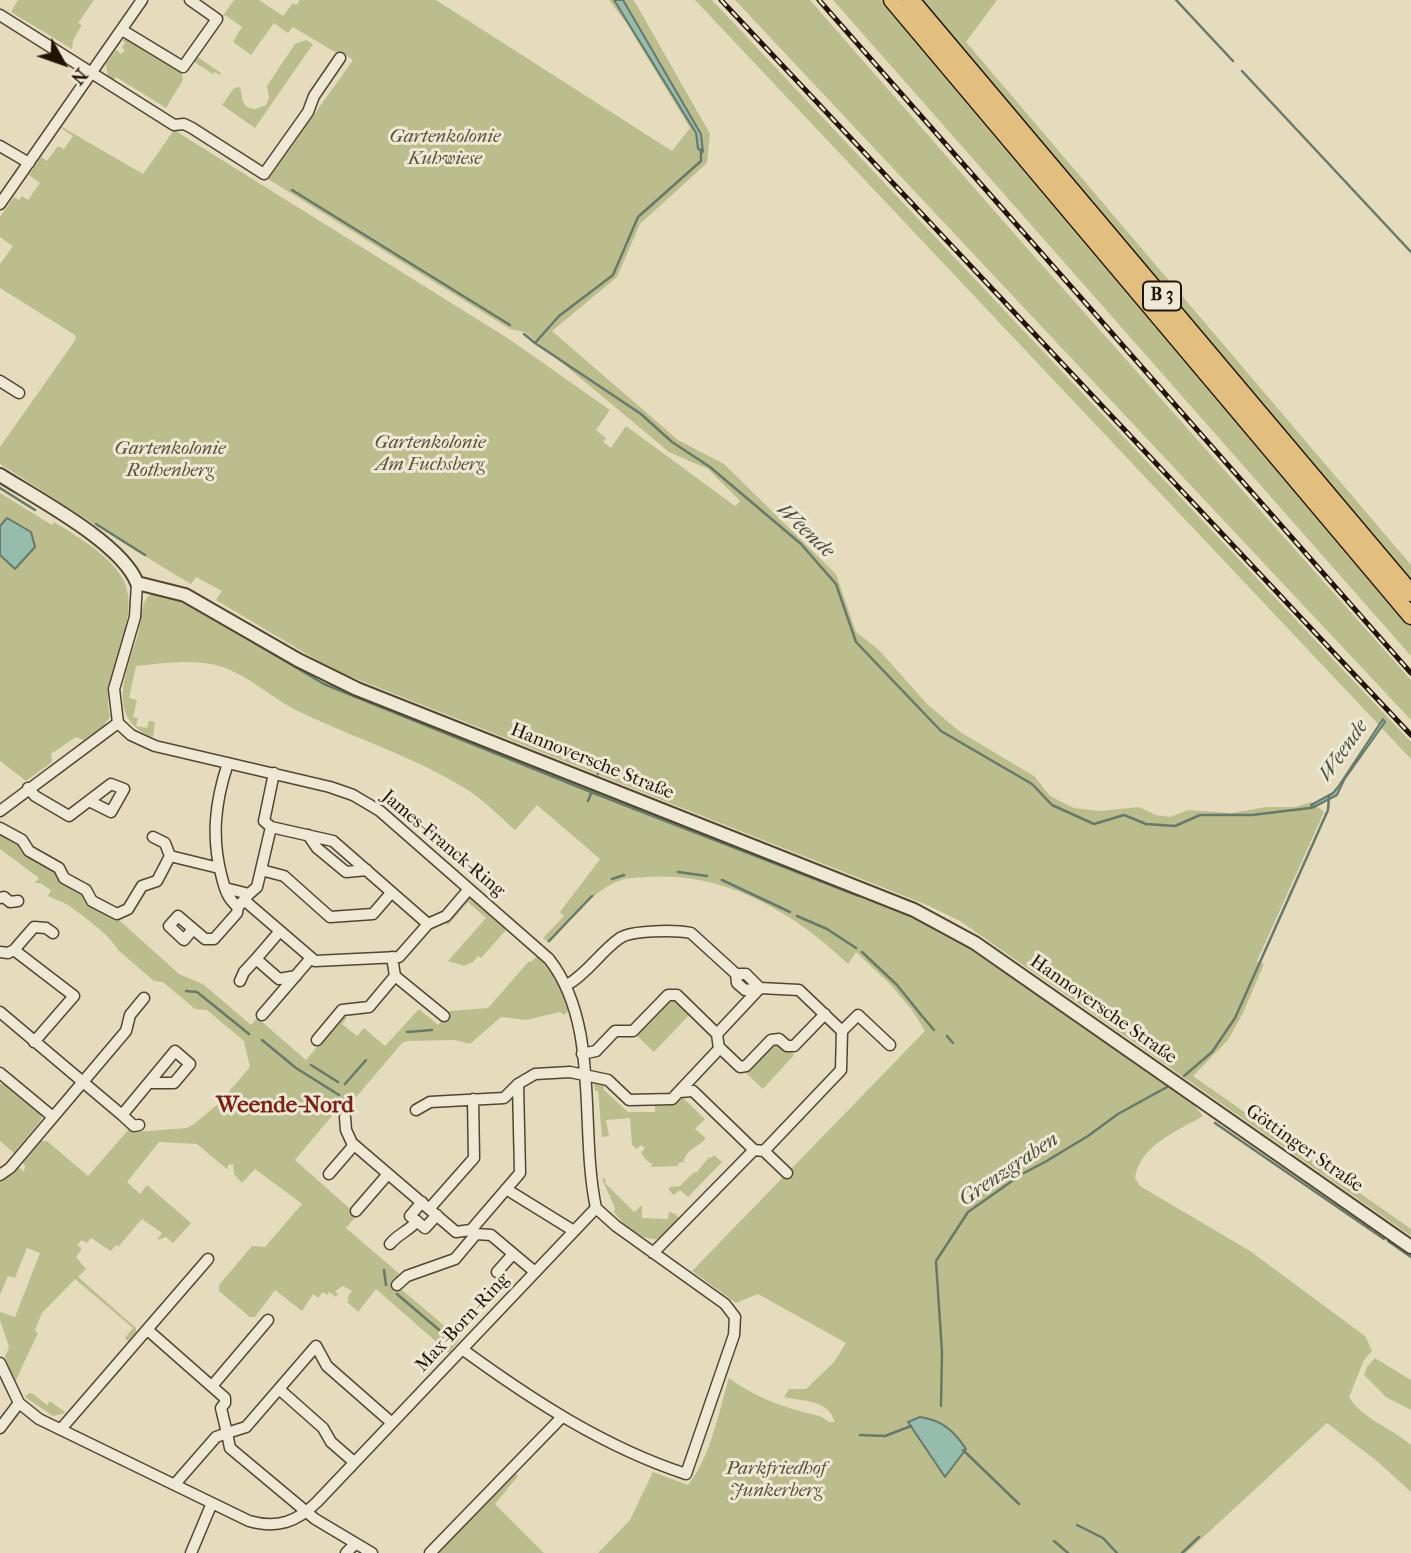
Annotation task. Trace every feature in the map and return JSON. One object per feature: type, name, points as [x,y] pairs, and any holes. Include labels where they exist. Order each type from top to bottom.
[{"type":"highway","name":"B 3","points":[[892,0],[1411,616]]},
{"type":"highway","name":"B 3","points":[[911,0],[1411,593]]},
{"type":"street","points":[[0,204],[142,0]]},
{"type":"street","points":[[121,30],[183,67],[217,19],[190,0]]},
{"type":"street","points":[[0,15],[174,125],[184,124],[192,128],[264,174],[308,112],[314,96],[340,58]]},
{"type":"street","points":[[0,146],[29,163]]},
{"type":"street","points":[[0,381],[19,393]]},
{"type":"street","points":[[0,475],[103,543],[127,566],[136,583],[138,601],[114,689],[118,723],[0,811]]},
{"type":"street","name":"Hannoversche Straße","points":[[136,583],[186,595],[318,671],[357,689],[914,910],[975,943],[1175,1083]]},
{"type":"street","name":"James-Franck-Ring","points":[[118,723],[144,742],[330,787],[368,803],[549,959],[567,985],[576,1008],[584,1074],[591,1183],[596,1208]]},
{"type":"street","points":[[228,763],[215,819],[215,843],[219,868],[230,901],[247,897],[267,877],[280,875]]},
{"type":"street","points":[[274,773],[264,821],[271,827],[333,841],[428,924]]},
{"type":"street","points":[[28,788],[35,796],[69,816],[111,784],[124,789],[115,815],[89,801]]},
{"type":"street","points":[[193,929],[205,939],[214,939],[237,913],[261,870],[271,827]]},
{"type":"street","points":[[0,828],[22,840],[29,851],[59,868],[64,878],[86,890],[92,901],[117,914],[128,909],[142,886],[157,881],[170,856],[165,843],[153,837]]},
{"type":"street","points":[[308,835],[317,848],[346,872],[367,870]]},
{"type":"street","points":[[170,856],[219,868]]},
{"type":"street","points":[[261,870],[284,876],[330,917],[373,914],[391,893]]},
{"type":"street","points":[[225,888],[247,897],[280,931],[315,961],[399,957],[428,924],[446,916],[470,889]]},
{"type":"street","points":[[0,898],[4,897],[10,902],[18,901]]},
{"type":"street","points":[[0,952],[8,953],[14,950],[34,927],[46,928],[53,933]]},
{"type":"street","points":[[240,981],[244,972],[280,931]]},
{"type":"street","points":[[567,985],[581,977],[619,939],[629,933],[691,933],[736,974],[746,974],[760,988],[799,990],[825,1014],[842,1036]]},
{"type":"street","points":[[14,950],[74,996],[34,1042]]},
{"type":"street","points":[[392,957],[396,976],[444,1016]]},
{"type":"street","points":[[262,1015],[312,958]]},
{"type":"street","points":[[256,959],[279,979],[296,976]]},
{"type":"street","points":[[317,1040],[342,1010],[369,1007],[396,976]]},
{"type":"street","points":[[717,1034],[760,988]]},
{"type":"street","points":[[582,1054],[596,1051],[615,1031],[633,1031],[668,995],[677,995],[717,1034],[719,1047],[740,1067],[746,1066],[771,1040],[779,1039],[794,1046],[825,1014]]},
{"type":"street","points":[[0,1175],[10,1168],[126,1031],[130,1015],[145,998]]},
{"type":"street","points":[[0,1012],[134,1126],[139,1125]]},
{"type":"street","points":[[653,1253],[841,1070],[842,1036],[858,1015],[890,1045]]},
{"type":"street","points":[[416,1110],[430,1102],[504,1098],[518,1084],[535,1074],[570,1072],[608,1080],[629,1100],[672,1099],[719,1047]]},
{"type":"street","points":[[0,1074],[53,1117]]},
{"type":"street","points":[[122,1115],[149,1083]]},
{"type":"street","name":"Göttinger Straße","points":[[1175,1083],[1411,1247]]},
{"type":"street","points":[[397,1286],[407,1276],[454,1259],[520,1173],[518,1084]]},
{"type":"street","points":[[679,1092],[693,1091],[787,1173]]},
{"type":"street","points":[[429,1209],[425,1228],[410,1216],[429,1209],[474,1158],[473,1099]]},
{"type":"street","points":[[345,1117],[346,1130],[354,1145],[456,1232],[491,1235],[535,1272]]},
{"type":"street","points":[[329,1174],[354,1145]]},
{"type":"street","points":[[356,1211],[388,1174]]},
{"type":"street","points":[[515,1178],[516,1195]]},
{"type":"street","points":[[506,1189],[574,1231]]},
{"type":"street","points":[[462,1349],[562,1417],[619,1447],[686,1474],[736,1323],[733,1312],[616,1226],[596,1208]]},
{"type":"street","name":"Max-Born-Ring","points":[[0,1363],[19,1403],[39,1419],[249,1521],[261,1524],[286,1523],[307,1512],[596,1208]]},
{"type":"street","points":[[390,1244],[417,1221]]},
{"type":"street","points":[[498,1272],[513,1254]]},
{"type":"street","points":[[61,1429],[208,1259]]},
{"type":"street","points":[[212,1386],[268,1320]]},
{"type":"street","points":[[145,1332],[150,1332],[225,1398],[221,1408],[230,1448],[307,1512],[372,1553]]},
{"type":"street","points":[[175,1484],[216,1437],[246,1427],[316,1346],[327,1366],[395,1419]]},
{"type":"street","points":[[279,1389],[323,1428],[331,1441],[354,1462]]},
{"type":"street","points":[[0,1428],[19,1403]]},
{"type":"street","points":[[430,1553],[562,1417]]},
{"type":"street","points":[[196,1550],[212,1503]]},
{"type":"street","points":[[346,1553],[355,1544]]},
{"type":"green space","points":[[18,0],[94,0],[78,23],[82,25],[73,40],[72,49],[11,12]]},
{"type":"green space","points":[[234,0],[259,0],[283,16],[293,3],[296,5],[300,0],[436,0],[672,151],[690,128],[627,24],[609,0],[635,2],[710,134],[707,163],[640,224],[617,277],[552,331],[678,440],[724,464],[836,574],[856,632],[878,649],[928,705],[960,732],[1034,776],[1050,796],[1074,808],[1100,811],[1139,807],[1156,815],[1170,817],[1188,810],[1232,813],[1266,807],[1295,807],[1312,802],[1324,812],[1257,961],[1264,964],[1243,1013],[1228,1040],[1193,1076],[1411,1229],[1411,1236],[960,921],[927,905],[325,665],[216,600],[222,591],[196,577],[191,584],[0,464],[0,447],[76,339],[75,335],[0,288],[0,264],[13,246],[0,237],[0,217],[14,197],[19,200],[22,196],[28,200],[40,183],[29,175],[41,157],[47,161],[58,146],[64,149],[73,136],[62,127],[143,174],[174,130],[509,339],[610,410],[596,430],[606,438],[603,442],[611,448],[626,426],[735,506],[740,501],[708,469],[669,452],[525,332],[510,329],[268,179],[353,60],[293,27],[288,33],[274,23],[251,55],[233,42],[242,27],[225,15],[196,56],[221,73],[213,74],[191,60]]},
{"type":"green space","points":[[695,0],[712,0],[1411,742],[1411,759]]},
{"type":"green space","points":[[735,0],[810,0],[1411,680],[1411,720]]},
{"type":"green space","points":[[833,0],[881,0],[1411,623],[1411,656]]},
{"type":"green space","points":[[920,0],[997,0],[966,42],[1411,565],[1411,582]]},
{"type":"green space","points":[[127,35],[181,69],[183,80],[166,108],[116,77],[113,80],[108,77],[106,64],[116,50],[121,54],[125,50],[122,47]]},
{"type":"green space","points":[[306,40],[313,44],[255,128],[222,105],[234,88],[240,87],[247,106],[255,109],[266,105],[269,98],[267,86],[295,44]]},
{"type":"green space","points":[[0,493],[52,525],[54,522],[75,535],[108,560],[123,579],[129,606],[110,685],[110,717],[100,730],[84,740],[76,737],[51,754],[52,762],[26,781],[0,761]]},
{"type":"green space","name":"Parkfriedhof Junkerberg","points":[[155,591],[183,599],[315,678],[359,697],[911,916],[969,947],[1192,1103],[1203,1116],[1152,1148],[1138,1167],[1135,1178],[1140,1186],[1250,1251],[1365,1336],[1372,1351],[1364,1360],[1349,1397],[1369,1417],[1411,1445],[1411,1492],[1377,1461],[1327,1423],[1186,1553],[598,1553],[630,1520],[653,1472],[688,1485],[708,1448],[729,1378],[774,1402],[835,1422],[821,1405],[784,1397],[789,1389],[806,1389],[834,1362],[846,1343],[758,1294],[736,1303],[692,1271],[925,1031],[912,1010],[890,984],[856,952],[848,964],[827,945],[781,912],[731,888],[704,881],[676,877],[621,880],[600,891],[549,943],[543,938],[564,916],[560,912],[600,859],[537,805],[515,830],[479,798],[446,777],[300,712],[227,669],[206,663],[186,662],[136,666],[129,698],[137,700],[133,717],[138,718],[136,726],[147,728],[149,721],[155,722],[153,737],[138,729],[128,718],[123,692],[142,610],[146,599]]},
{"type":"green space","points":[[0,832],[20,843],[20,850],[56,870],[56,878],[84,893],[84,900],[118,919],[179,974],[203,984],[251,1025],[261,1014],[261,1021],[306,1060],[344,1015],[347,1018],[342,1024],[357,1036],[364,1028],[385,1046],[419,1009],[438,1025],[450,1011],[488,1008],[529,961],[537,956],[564,995],[569,1010],[564,1015],[560,1012],[526,1020],[501,1017],[470,1044],[455,1040],[402,1043],[352,1102],[346,1099],[295,1160],[357,1215],[346,1228],[402,1276],[395,1284],[460,1339],[449,1353],[376,1289],[358,1312],[347,1302],[352,1291],[343,1286],[335,1291],[338,1294],[336,1297],[329,1292],[327,1295],[323,1292],[318,1298],[313,1294],[302,1311],[275,1290],[255,1317],[250,1317],[219,1291],[219,1285],[252,1246],[265,1247],[302,1204],[255,1169],[242,1183],[234,1174],[233,1164],[228,1165],[228,1170],[197,1144],[159,1142],[127,1182],[140,1194],[147,1185],[191,1223],[173,1243],[166,1237],[157,1240],[162,1233],[142,1219],[118,1247],[116,1245],[111,1251],[91,1238],[87,1243],[82,1240],[77,1245],[82,1249],[76,1257],[86,1269],[78,1277],[136,1328],[136,1332],[128,1341],[125,1338],[133,1328],[75,1279],[42,1313],[35,1330],[38,1333],[15,1382],[5,1357],[9,1347],[0,1312],[15,1317],[40,1253],[27,1248],[15,1278],[8,1276],[0,1295],[0,1182],[19,1167],[24,1172],[23,1163],[41,1141],[47,1141],[88,1176],[130,1128],[135,1132],[187,1128],[219,1103],[250,1067],[244,1041],[207,1010],[195,1009],[163,982],[154,981],[88,920],[66,904],[48,896],[51,890],[35,883],[39,878],[0,849]]},
{"type":"green space","points":[[470,898],[506,930],[481,958],[478,956],[464,966],[448,961],[486,918],[468,902],[448,925],[445,922],[465,899]]},
{"type":"green space","points":[[670,997],[676,997],[692,1012],[654,1052],[635,1034]]},
{"type":"green space","points":[[778,1040],[794,1055],[763,1089],[744,1071],[773,1041]]},
{"type":"green space","points":[[594,1081],[604,1083],[604,1090],[628,1112],[655,1112],[655,1105],[673,1105],[681,1096],[705,1119],[695,1129],[706,1138],[689,1151],[679,1166],[651,1167],[652,1164],[641,1153],[645,1148],[641,1145],[637,1149],[632,1145],[630,1118],[606,1120],[609,1136],[602,1137],[598,1091],[595,1091]]},
{"type":"green space","points":[[4,1083],[42,1115],[41,1120],[14,1153],[0,1141],[0,1084]]},
{"type":"green space","points":[[714,1155],[722,1162],[688,1197],[680,1190],[674,1195],[669,1190],[669,1187],[680,1186]]},
{"type":"green space","points":[[605,1178],[606,1184],[634,1212],[642,1205],[642,1218],[668,1219],[669,1212],[676,1214],[680,1220],[658,1239],[639,1235],[614,1212],[615,1208],[602,1179]]},
{"type":"green space","points":[[1375,1358],[1411,1380],[1411,1410],[1386,1397],[1364,1375]]},
{"type":"green space","points":[[29,1393],[47,1405],[50,1401],[66,1413],[53,1416],[25,1397]]},
{"type":"green space","points":[[514,1472],[518,1476],[495,1504],[544,1553],[437,1553]]},
{"type":"shaded area","points":[[614,0],[623,0],[701,134],[703,152],[698,149],[696,133]]},
{"type":"shaded area","points":[[7,518],[31,532],[35,547],[15,569],[0,555],[0,526]]},
{"type":"shaded area","points":[[1383,719],[1385,722],[1344,780],[1337,795],[1312,808],[1311,805],[1333,793],[1338,787]]},
{"type":"shaded area","points":[[920,1417],[947,1427],[966,1449],[945,1477],[908,1422]]},
{"type":"waterway","points":[[1176,0],[1233,61]]},
{"type":"waterway","points":[[1242,71],[1411,252]]},
{"type":"waterway","name":"Weende","points":[[701,149],[701,161],[638,217],[613,275],[559,316],[535,343],[641,414],[672,442],[710,467],[801,544],[836,584],[856,642],[941,731],[1032,784],[1052,805],[1094,824],[1124,815],[1146,824],[1175,826],[1200,815],[1252,815],[1315,806]]},
{"type":"waterway","points":[[292,190],[510,325]]},
{"type":"waterway","points":[[524,334],[535,343]]},
{"type":"waterway","points":[[0,488],[35,510]]},
{"type":"waterway","points":[[96,524],[145,555]]},
{"type":"waterway","points":[[199,610],[324,684],[859,896]]},
{"type":"waterway","points":[[598,774],[601,766]]},
{"type":"waterway","points":[[588,801],[592,791]]},
{"type":"waterway","name":"Grenzgraben","points":[[1184,1076],[1212,1052],[1235,1018],[1328,810],[1329,797]]},
{"type":"waterway","points":[[678,872],[707,876]]},
{"type":"waterway","points":[[612,879],[624,875]]},
{"type":"waterway","points":[[722,880],[790,912]]},
{"type":"waterway","points":[[549,941],[592,896]]},
{"type":"waterway","points":[[797,916],[827,929],[856,948]]},
{"type":"waterway","points":[[862,952],[897,985],[922,1016]]},
{"type":"waterway","points":[[186,991],[197,992],[249,1034]]},
{"type":"waterway","points":[[923,1017],[934,1030]]},
{"type":"waterway","points":[[407,1032],[432,1030]]},
{"type":"waterway","points":[[947,1036],[953,1043]]},
{"type":"waterway","points":[[262,1040],[296,1068],[339,1095]]},
{"type":"waterway","points":[[345,1084],[366,1060]]},
{"type":"waterway","points":[[311,1065],[338,1082]]},
{"type":"waterway","name":"Grenzgraben","points":[[941,1406],[942,1352],[936,1261],[968,1212],[1022,1174],[1167,1087]]},
{"type":"waterway","points":[[1215,1123],[1384,1239]]},
{"type":"waterway","points":[[1388,1241],[1411,1257]]},
{"type":"waterway","points":[[384,1270],[386,1285]]},
{"type":"waterway","points":[[397,1294],[452,1341]]},
{"type":"waterway","points":[[860,1435],[885,1436],[911,1426]]},
{"type":"waterway","points":[[963,1450],[1019,1504]]},
{"type":"waterway","points":[[1077,1525],[1103,1538],[1117,1553]]},
{"type":"waterway","points":[[1182,1553],[1199,1537]]},
{"type":"waterway","points":[[1054,1541],[1068,1553]]},
{"type":"railway","points":[[721,0],[1411,735]]},
{"type":"railway","points":[[819,0],[1411,673]]},
{"type":"district","name":"Weende-Nord","points":[[285,1106]]},
{"type":"park label","name":"Gartenkolonie Kuhwiese","points":[[445,148]]},
{"type":"park label","name":"Gartenkolonie Am Fuchsberg","points":[[430,454]]},
{"type":"park label","name":"Gartenkolonie Rothenberg","points":[[170,460]]}]
